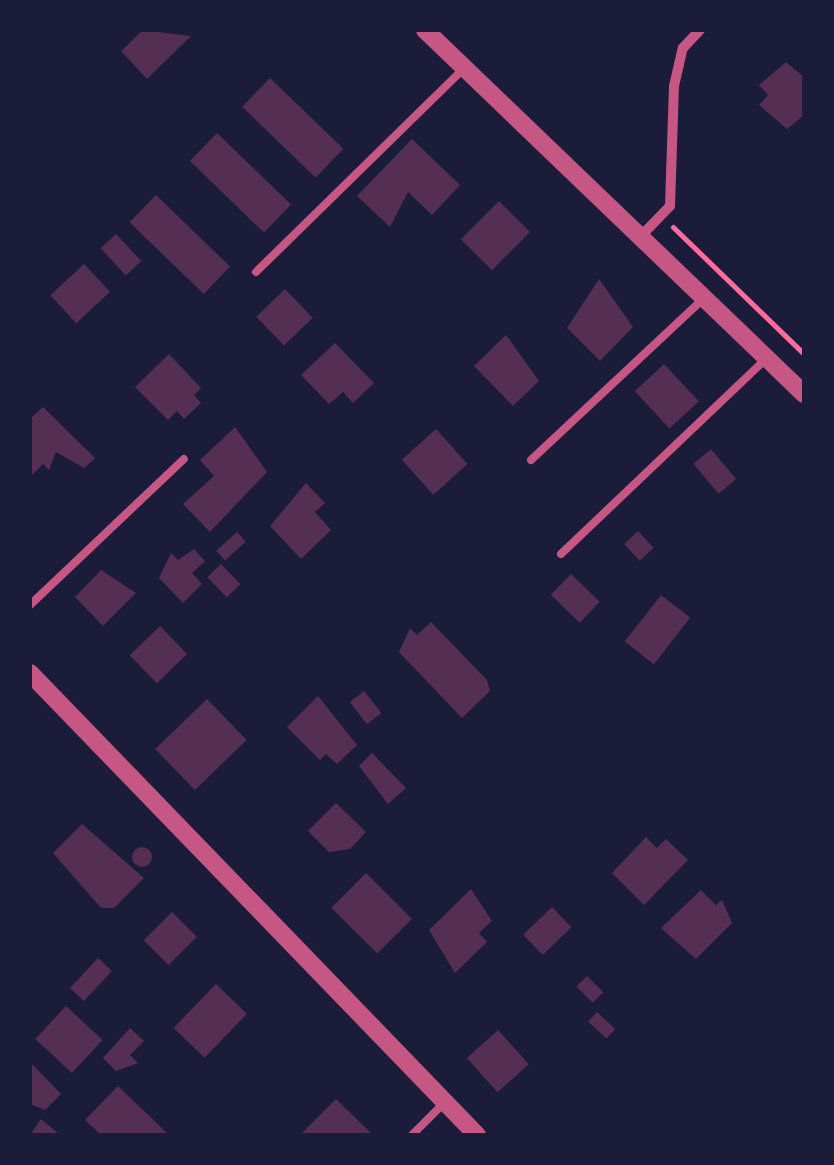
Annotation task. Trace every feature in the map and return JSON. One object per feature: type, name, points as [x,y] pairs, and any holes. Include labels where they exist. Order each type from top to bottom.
[{"type":"street","points":[[425,30],[804,394]]},
{"type":"street","points":[[640,237],[663,214],[676,178],[674,86],[683,48],[700,30]]},
{"type":"street","points":[[30,673],[477,1135]]},
{"type":"lane","points":[[256,272],[464,68]]},
{"type":"lane","points":[[531,460],[704,298]]},
{"type":"lane","points":[[561,554],[767,358]]},
{"type":"lane","points":[[30,605],[184,459]]},
{"type":"lane","points":[[412,1135],[445,1101]]},
{"type":"path","points":[[663,214],[804,354]]},
{"type":"building","points":[[143,30],[191,36],[147,79],[121,51]]},
{"type":"building","points":[[786,62],[804,77],[804,115],[787,129],[759,105],[768,95],[759,85]]},
{"type":"building","points":[[270,78],[343,149],[316,178],[242,107]]},
{"type":"building","points":[[217,133],[291,205],[264,233],[190,161]]},
{"type":"building","points":[[412,139],[460,185],[432,215],[408,192],[390,227],[357,196]]},
{"type":"building","points":[[156,195],[230,267],[204,294],[130,222]]},
{"type":"building","points":[[499,201],[530,232],[492,270],[461,239]]},
{"type":"building","points":[[116,234],[141,261],[126,275],[101,248]]},
{"type":"building","points":[[84,264],[110,292],[76,323],[50,295]]},
{"type":"building","points":[[599,279],[633,327],[600,361],[567,328]]},
{"type":"building","points":[[285,289],[313,318],[284,346],[256,317]]},
{"type":"building","points":[[506,335],[539,381],[513,406],[474,366]]},
{"type":"building","points":[[335,343],[374,383],[353,403],[343,392],[329,404],[301,375]]},
{"type":"building","points":[[169,354],[201,388],[194,395],[201,403],[184,419],[177,411],[168,420],[135,387]]},
{"type":"building","points":[[664,364],[699,401],[670,429],[635,391]]},
{"type":"building","points":[[43,407],[95,458],[84,468],[56,452],[49,470],[43,464],[30,477],[30,419]]},
{"type":"building","points":[[235,427],[267,472],[210,532],[183,504],[214,476],[200,460]]},
{"type":"building","points":[[436,429],[467,464],[433,495],[402,460]]},
{"type":"building","points":[[711,449],[736,479],[718,494],[693,464]]},
{"type":"building","points":[[306,483],[325,503],[315,512],[331,530],[301,559],[270,526]]},
{"type":"building","points":[[638,531],[654,548],[640,561],[624,544]]},
{"type":"building","points":[[237,532],[246,542],[225,560],[216,551]]},
{"type":"building","points":[[194,549],[205,561],[192,573],[202,584],[183,603],[159,578],[171,553],[178,560]]},
{"type":"building","points":[[221,564],[240,584],[227,597],[207,577]]},
{"type":"building","points":[[101,570],[136,593],[103,626],[75,597]]},
{"type":"building","points":[[571,574],[600,602],[580,623],[551,595]]},
{"type":"building","points":[[661,595],[690,618],[654,664],[625,641]]},
{"type":"building","points":[[431,622],[487,680],[490,691],[462,718],[399,652],[410,628],[417,635]]},
{"type":"building","points":[[160,626],[187,654],[157,683],[130,655]]},
{"type":"building","points":[[364,691],[381,713],[367,724],[350,702]]},
{"type":"building","points":[[318,696],[357,745],[337,764],[326,754],[320,760],[287,727]]},
{"type":"building","points":[[207,699],[247,740],[195,790],[155,749]]},
{"type":"building","points":[[372,753],[406,788],[388,804],[359,766]]},
{"type":"building","points":[[336,803],[366,832],[350,849],[329,852],[308,831]]},
{"type":"building","points":[[82,824],[144,878],[114,908],[101,908],[53,853]]},
{"type":"building","points":[[646,837],[657,848],[666,839],[688,860],[644,905],[612,873]]},
{"type":"building","points":[[142,847],[152,857],[142,867],[132,857]]},
{"type":"building","points":[[366,873],[412,919],[377,954],[331,908]]},
{"type":"building","points":[[471,889],[492,921],[479,933],[487,942],[455,973],[429,930]]},
{"type":"building","points":[[701,890],[716,905],[722,900],[732,923],[696,959],[661,928]]},
{"type":"building","points":[[552,907],[571,927],[543,955],[523,935]]},
{"type":"building","points":[[172,912],[197,937],[168,965],[144,940]]},
{"type":"building","points":[[98,958],[112,971],[84,1001],[70,988]]},
{"type":"building","points":[[587,976],[603,992],[593,1003],[576,987]]},
{"type":"building","points":[[216,984],[247,1014],[205,1058],[174,1028]]},
{"type":"building","points":[[66,1006],[103,1040],[72,1073],[35,1039]]},
{"type":"building","points":[[597,1012],[615,1029],[606,1039],[588,1022]]},
{"type":"building","points":[[130,1028],[144,1041],[130,1055],[138,1063],[116,1071],[103,1058]]},
{"type":"building","points":[[498,1030],[529,1064],[498,1092],[467,1058]]},
{"type":"building","points":[[30,1062],[61,1094],[45,1110],[30,1104]]},
{"type":"building","points":[[118,1086],[169,1135],[101,1135],[85,1120]]},
{"type":"building","points":[[336,1099],[373,1135],[300,1135]]},
{"type":"building","points":[[41,1119],[60,1135],[30,1135]]}]
